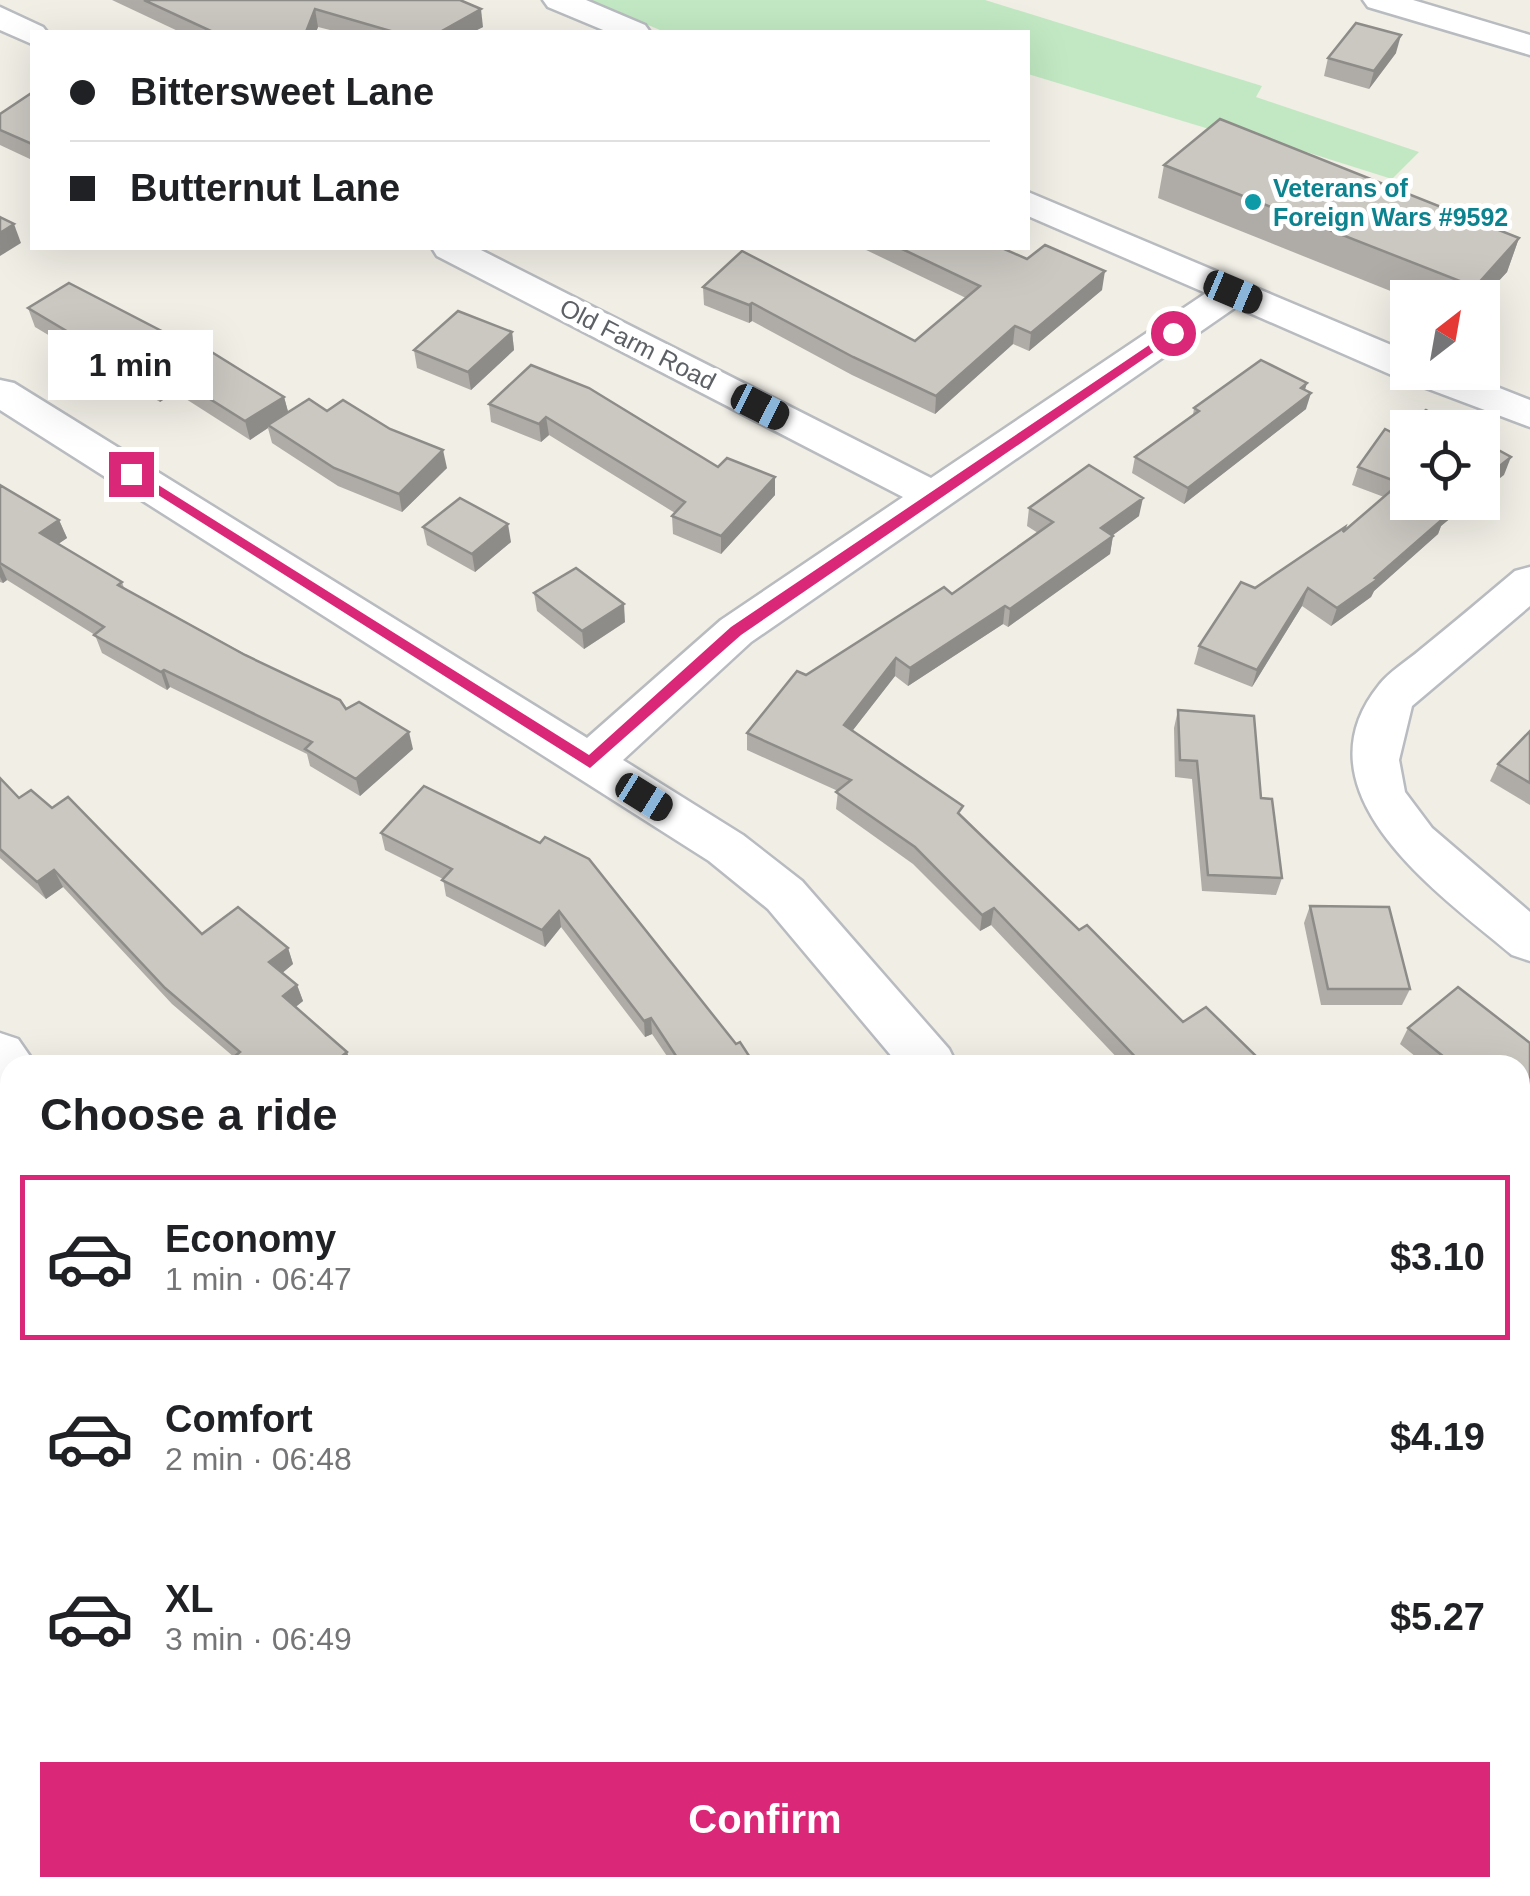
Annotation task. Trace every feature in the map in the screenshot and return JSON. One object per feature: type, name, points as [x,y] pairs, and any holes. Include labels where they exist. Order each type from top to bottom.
[{"type":"street","points":[[559,0],[629,30]]},
{"type":"street","points":[[1379,0],[1446,9],[1530,45]]},
{"type":"street","points":[[0,17],[30,33]]},
{"type":"street","points":[[1030,204],[1390,359]]},
{"type":"street","name":"Old Farm Road","points":[[454,250],[933,496]]},
{"type":"street","points":[[590,763],[736,631],[1233,292]]},
{"type":"street","points":[[1468,390],[1530,414]]},
{"type":"street","points":[[0,392],[726,848],[785,895],[921,1055]]},
{"type":"street","points":[[1530,582],[1395,696],[1381,721],[1376,771],[1388,806],[1414,840],[1530,941]]},
{"type":"green space","points":[[588,0],[985,0],[1262,86],[1256,97],[1419,152],[1392,179],[1278,143],[1219,132],[1030,75],[1030,30],[660,30]]},
{"type":"building","points":[[144,0],[460,0],[481,9],[444,30],[387,30],[315,9],[307,30],[209,30]]},
{"type":"building","points":[[1356,23],[1401,35],[1374,71],[1328,58]]},
{"type":"building","points":[[30,94],[30,143],[0,130],[0,114]]},
{"type":"building","points":[[1220,119],[1519,238],[1481,280],[1457,280],[1164,165]]},
{"type":"building","points":[[0,217],[14,224],[0,233]]},
{"type":"building","points":[[1045,245],[1105,271],[1031,333],[1015,326],[936,396],[752,303],[703,287],[742,251],[915,341],[980,286],[904,250],[1007,250],[1027,259]]},
{"type":"building","points":[[69,283],[183,342],[189,338],[284,397],[245,421],[170,374],[154,383],[28,308]]},
{"type":"building","points":[[458,311],[512,332],[468,372],[414,350]]},
{"type":"building","points":[[1261,360],[1307,383],[1301,388],[1311,393],[1188,488],[1135,457],[1199,411],[1194,408]]},
{"type":"building","points":[[531,365],[589,388],[718,467],[727,458],[775,477],[721,536],[672,516],[685,502],[546,417],[539,424],[489,404]]},
{"type":"building","points":[[309,399],[327,411],[343,400],[390,429],[443,450],[399,494],[334,468],[268,425]]},
{"type":"building","points":[[1385,429],[1390,432],[1390,479],[1358,467]]},
{"type":"building","points":[[1500,451],[1511,457],[1500,466]]},
{"type":"building","points":[[1089,465],[1143,498],[1101,528],[1113,536],[1010,609],[1005,606],[910,668],[896,658],[844,725],[963,806],[958,813],[1079,930],[1087,925],[1183,1022],[1206,1007],[1255,1055],[1134,1055],[994,908],[982,915],[915,847],[836,792],[851,780],[747,733],[797,671],[806,675],[944,587],[952,594],[1053,522],[1029,508]]},
{"type":"building","points":[[0,485],[59,520],[40,533],[122,582],[118,585],[245,655],[340,700],[346,709],[359,702],[409,732],[356,779],[305,749],[312,742],[164,670],[161,672],[94,635],[104,627],[0,563]]},
{"type":"building","points":[[1390,492],[1390,520],[1442,520],[1375,578],[1378,579],[1337,608],[1308,588],[1257,670],[1199,646],[1241,582],[1255,588],[1345,527],[1343,532]]},
{"type":"building","points":[[460,498],[508,524],[472,554],[423,527]]},
{"type":"building","points":[[576,568],[624,604],[582,631],[534,593]]},
{"type":"building","points":[[1178,710],[1254,716],[1261,798],[1272,799],[1282,878],[1208,875],[1197,761],[1180,760]]},
{"type":"building","points":[[1530,731],[1530,783],[1498,764]]},
{"type":"building","points":[[0,778],[19,798],[31,790],[52,808],[68,797],[202,934],[238,907],[288,948],[269,962],[297,985],[283,996],[347,1052],[236,1055],[240,1052],[165,988],[54,870],[37,882],[0,849]]},
{"type":"building","points":[[424,786],[540,843],[545,837],[589,859],[748,1055],[675,1055],[651,1018],[644,1021],[559,911],[542,930],[442,880],[452,869],[381,833]]},
{"type":"building","points":[[1310,906],[1389,907],[1410,989],[1328,989]]},
{"type":"building","points":[[1458,987],[1530,1043],[1530,1055],[1442,1055],[1408,1028]]},
{"type":"place","name":"Veterans of Foreign Wars #9592","points":[[1253,202]]},
{"type":"route","points":[[131,474],[590,763],[736,631],[1173,333]]}]
